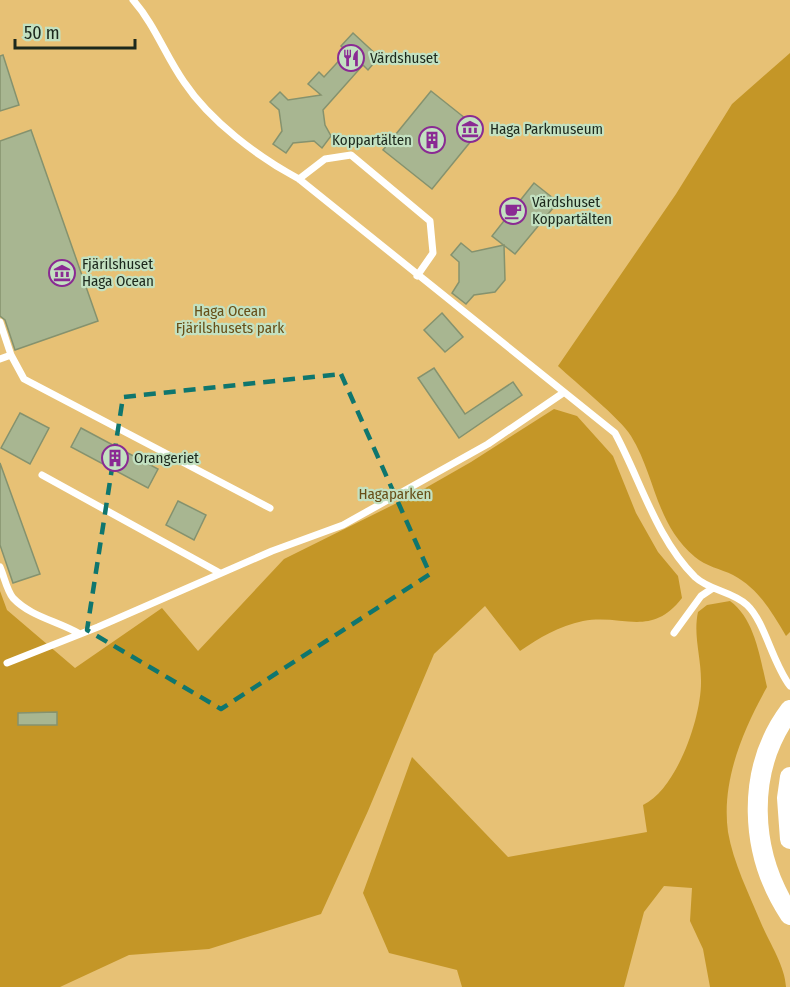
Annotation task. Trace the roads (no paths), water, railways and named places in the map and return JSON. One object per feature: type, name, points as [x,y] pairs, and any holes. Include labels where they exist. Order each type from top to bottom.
[{"type":"main road","points":[[790,710],[778,727],[766,753],[759,782],[757,815],[760,845],[769,874],[790,915]]},
{"type":"main road","points":[[790,777],[787,798],[790,839]]},
{"type":"lane","points":[[133,0],[148,17],[184,82],[204,107],[263,159],[299,179],[615,433],[630,461],[654,518],[697,578],[713,588],[728,592],[748,606],[759,623],[776,666],[790,686]]},
{"type":"lane","points":[[299,179],[325,159],[351,155],[409,202],[430,221],[434,253],[417,276]]},
{"type":"lane","points":[[0,322],[11,355],[24,379],[270,508]]},
{"type":"lane","points":[[0,358],[11,355]]},
{"type":"lane","points":[[7,663],[220,573],[343,525],[489,444],[563,393]]},
{"type":"lane","points":[[42,475],[220,573]]},
{"type":"lane","points":[[0,567],[12,597],[37,616],[64,624],[80,634]]},
{"type":"lane","points":[[674,633],[701,596],[713,588]]},
{"type":"place","name":"Värdshuset","points":[[351,58]]},
{"type":"place","name":"Haga Parkmuseum","points":[[470,129]]},
{"type":"place","name":"Koppartälten","points":[[432,140]]},
{"type":"place","name":"Värdshuset Koppartälten","points":[[513,211]]},
{"type":"place","name":"Fjärilshuset Haga Ocean","points":[[62,273]]},
{"type":"place","name":"Orangeriet","points":[[115,458]]},
{"type":"park label","name":"Haga Ocean Fjärilshusets park","points":[[230,320]]},
{"type":"park label","name":"Hagaparken","points":[[395,494]]}]
